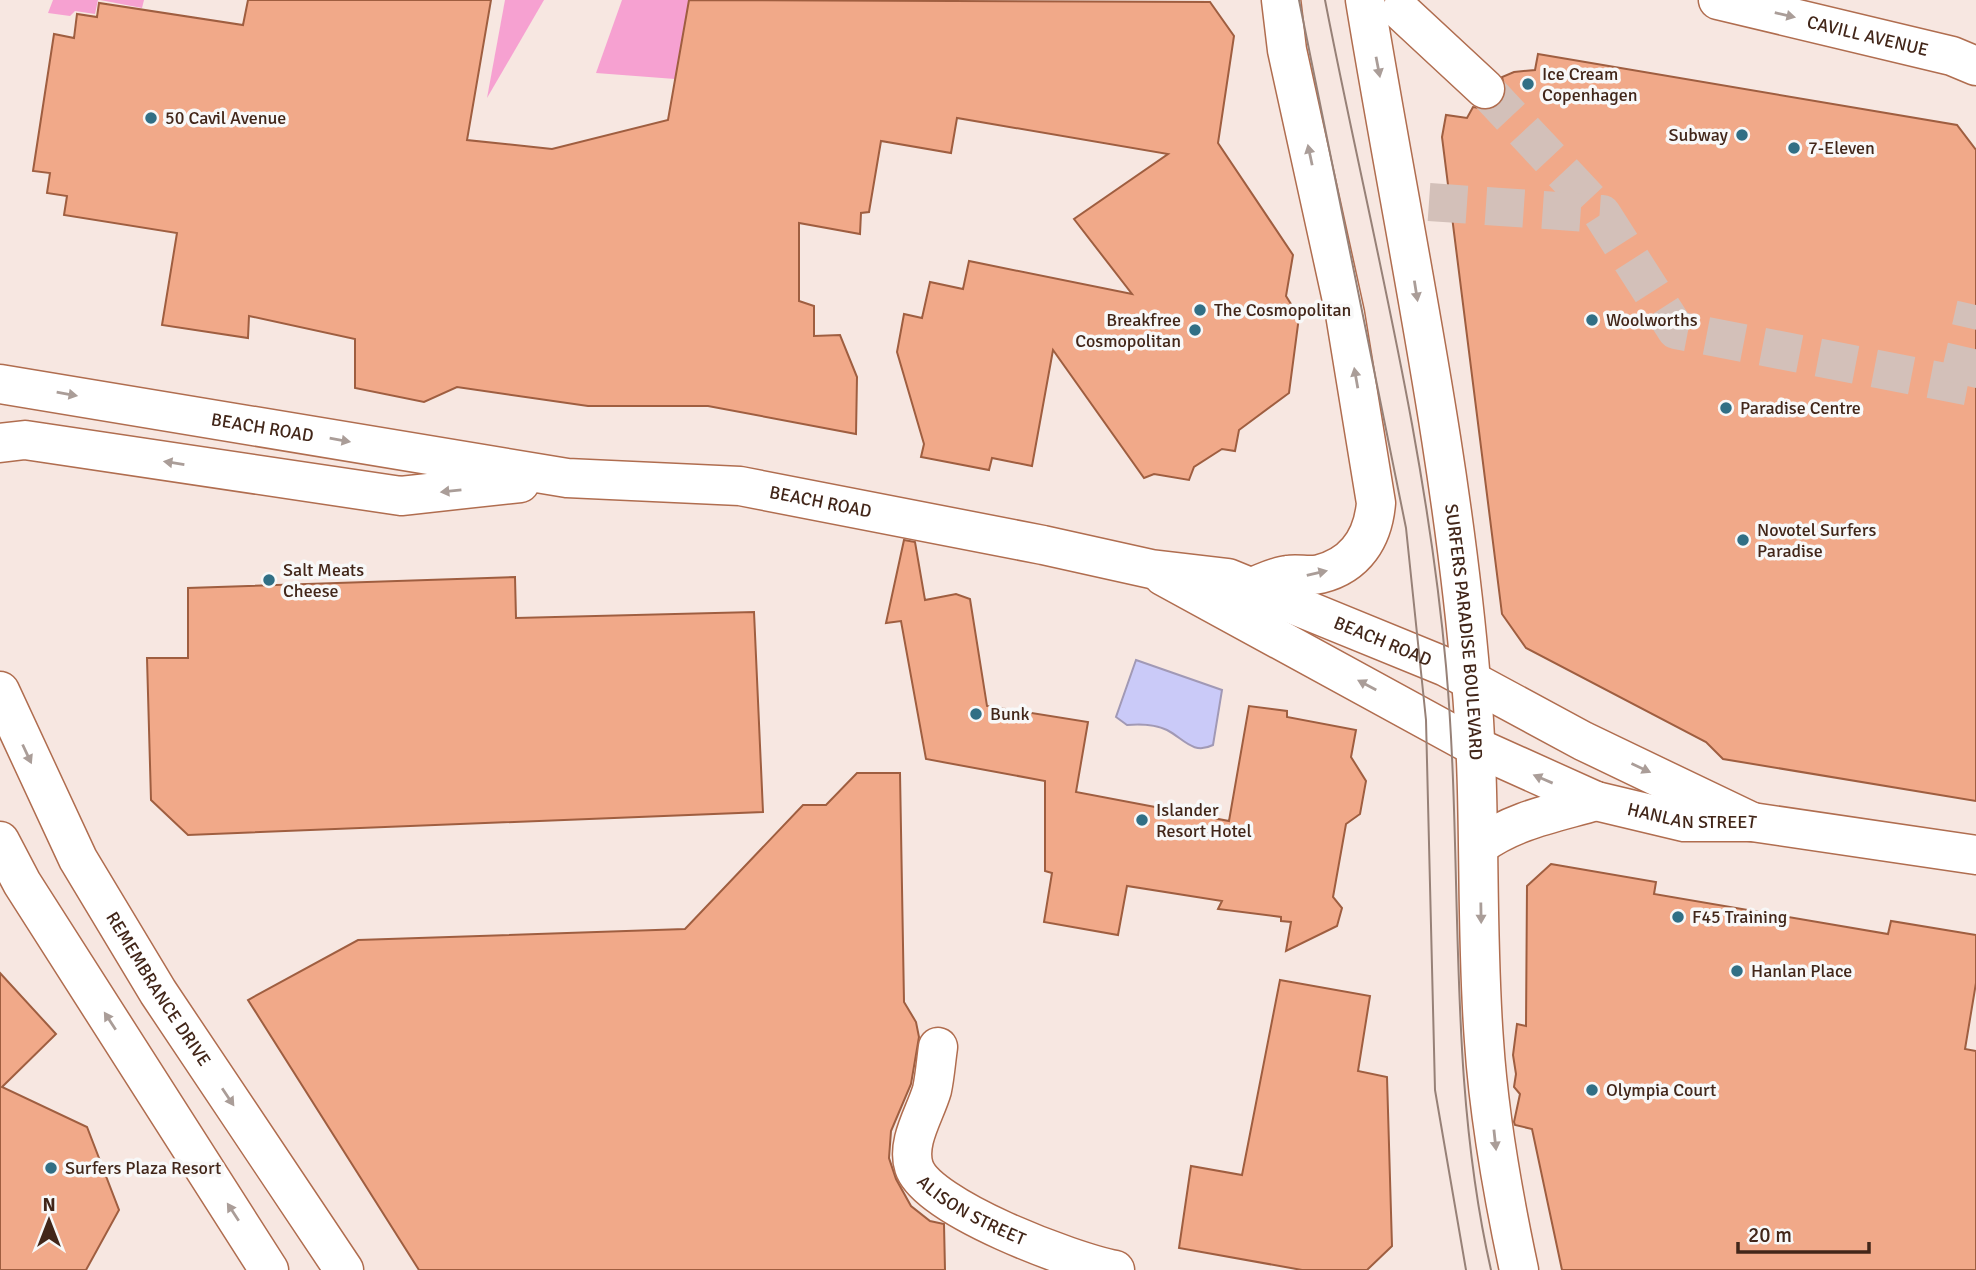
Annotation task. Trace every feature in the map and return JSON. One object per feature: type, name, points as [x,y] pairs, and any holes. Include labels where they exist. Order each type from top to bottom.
[{"type":"main road","points":[[1252,587],[1287,575],[1320,574],[1354,556],[1368,540],[1376,503],[1345,314],[1287,50],[1281,0]]},
{"type":"main road","name":"SURFERS PARADISE BOULEVARD","points":[[1365,0],[1408,238],[1461,578],[1476,747],[1484,1040],[1497,1155],[1519,1270]]},
{"type":"main road","name":"CAVILL AVENUE","points":[[1718,0],[1968,57]]},
{"type":"main road","points":[[1401,11],[1485,89]]},
{"type":"main road","name":"BEACH ROAD","points":[[0,384],[567,478],[740,486],[1030,542],[1151,569],[1228,578],[1471,680],[1583,741],[1752,822]]},
{"type":"main road","name":"BEACH ROAD","points":[[0,443],[25,440],[401,496],[567,478]]},
{"type":"main road","name":"BEACH ROAD","points":[[1151,569],[1426,720]]},
{"type":"main road","name":"REMEMBRANCE DRIVE","points":[[0,691],[50,804],[78,859],[158,992],[344,1270]]},
{"type":"main road","name":"HANLAN STREET","points":[[1426,720],[1476,747],[1596,801],[1684,822],[1752,822],[1976,855]]},
{"type":"main road","points":[[1480,845],[1499,831],[1519,823],[1596,801]]},
{"type":"main road","points":[[0,841],[22,883],[269,1270]]},
{"type":"main road","name":"ALISON STREET","points":[[938,1048],[933,1085],[912,1152],[914,1168],[920,1179],[948,1200],[1003,1231],[1115,1270]]},
{"type":"shaded area","points":[[53,0],[98,0],[95,14],[75,11],[70,16],[48,13]]},
{"type":"shaded area","points":[[100,0],[144,0],[142,8]]},
{"type":"shaded area","points":[[505,0],[544,0],[487,98]]},
{"type":"shaded area","points":[[622,0],[689,0],[675,79],[596,73]]},
{"type":"water","points":[[1136,660],[1222,690],[1213,745],[1206,748],[1194,747],[1162,728],[1127,725],[1116,717]]},
{"type":"building","points":[[248,0],[491,0],[467,140],[552,149],[668,120],[689,0],[1210,2],[1234,36],[1218,143],[1293,255],[1286,296],[1299,317],[1289,393],[1239,430],[1235,451],[1222,449],[1194,467],[1189,480],[1154,474],[1144,478],[1053,350],[1032,466],[992,458],[989,470],[921,457],[924,444],[897,352],[904,314],[922,318],[930,282],[963,289],[969,261],[1132,294],[1074,219],[1168,154],[957,118],[951,153],[881,141],[869,212],[861,213],[860,234],[799,223],[799,301],[814,306],[814,336],[840,335],[857,377],[856,434],[708,406],[588,406],[457,387],[424,402],[355,388],[355,339],[249,316],[248,338],[162,325],[177,233],[64,215],[67,196],[47,193],[50,173],[33,171],[54,34],[74,38],[77,14],[97,17],[99,3],[243,25]]},
{"type":"building","name":"Paradise Centre","points":[[1538,54],[1957,125],[1976,150],[1976,801],[1723,759],[1706,742],[1526,648],[1502,614],[1442,137],[1446,115],[1467,118],[1473,107],[1491,110],[1501,104],[1506,93],[1502,77],[1514,72],[1535,70]]},
{"type":"building","name":"Islander Resort Hotel","points":[[904,540],[915,542],[925,600],[956,594],[970,599],[987,706],[1088,722],[1076,792],[1229,821],[1249,706],[1287,711],[1287,717],[1356,730],[1351,757],[1366,781],[1360,814],[1346,824],[1333,897],[1342,908],[1337,926],[1286,951],[1291,922],[1281,921],[1281,917],[1218,909],[1222,901],[1127,886],[1118,935],[1044,922],[1052,873],[1045,871],[1045,781],[926,759],[901,621],[886,623]]},
{"type":"building","points":[[515,577],[516,618],[754,612],[763,812],[188,835],[151,800],[147,658],[188,658],[188,588]]},
{"type":"building","points":[[857,773],[900,773],[904,1002],[916,1022],[919,1037],[911,1084],[891,1131],[889,1158],[896,1179],[911,1206],[930,1221],[944,1224],[945,1270],[419,1270],[248,1000],[358,940],[685,929],[803,805],[826,805]]},
{"type":"building","points":[[1551,864],[1656,882],[1654,894],[1888,934],[1891,921],[1976,935],[1976,983],[1965,1049],[1976,1051],[1976,1270],[1562,1270],[1532,1129],[1515,1125],[1514,1122],[1520,1094],[1514,1087],[1516,1074],[1513,1055],[1517,1024],[1526,1026],[1527,886]]},
{"type":"building","name":"Surfers Plaza Resort","points":[[0,973],[56,1034],[2,1087],[87,1127],[119,1210],[86,1270],[0,1270]]},
{"type":"building","points":[[1280,980],[1370,996],[1358,1071],[1387,1077],[1392,1246],[1367,1270],[1302,1270],[1179,1248],[1191,1166],[1242,1175]]},
{"type":"tunnel","points":[[1485,89],[1602,214]]},
{"type":"tunnel","points":[[1429,202],[1602,214],[1676,330],[1976,388]]},
{"type":"tunnel","points":[[1958,384],[1976,305]]},
{"type":"tram line","points":[[1299,0],[1406,528],[1426,720],[1435,1090],[1466,1270]]},
{"type":"tram line","points":[[1325,0],[1410,415],[1437,582],[1451,742],[1462,1045],[1477,1196],[1491,1270]]},
{"type":"place","name":"Ice Cream Copenhagen","points":[[1528,84]]},
{"type":"place","name":"50 Cavil Avenue","points":[[151,118]]},
{"type":"place","name":"Subway","points":[[1742,135]]},
{"type":"place","name":"7-Eleven","points":[[1794,148]]},
{"type":"place","name":"The Cosmopolitan","points":[[1200,310]]},
{"type":"place","name":"Woolworths","points":[[1592,320]]},
{"type":"place","name":"Breakfree Cosmopolitan","points":[[1195,330]]},
{"type":"place","name":"Paradise Centre","points":[[1726,408]]},
{"type":"place","name":"Novotel Surfers Paradise","points":[[1743,540]]},
{"type":"place","name":"Salt Meats Cheese","points":[[269,580]]},
{"type":"place","name":"Bunk","points":[[976,714]]},
{"type":"place","name":"Islander Resort Hotel","points":[[1142,820]]},
{"type":"place","name":"F45 Training","points":[[1678,917]]},
{"type":"place","name":"Hanlan Place","points":[[1737,971]]},
{"type":"place","name":"Olympia Court","points":[[1592,1090]]},
{"type":"place","name":"Surfers Plaza Resort","points":[[51,1168]]}]
